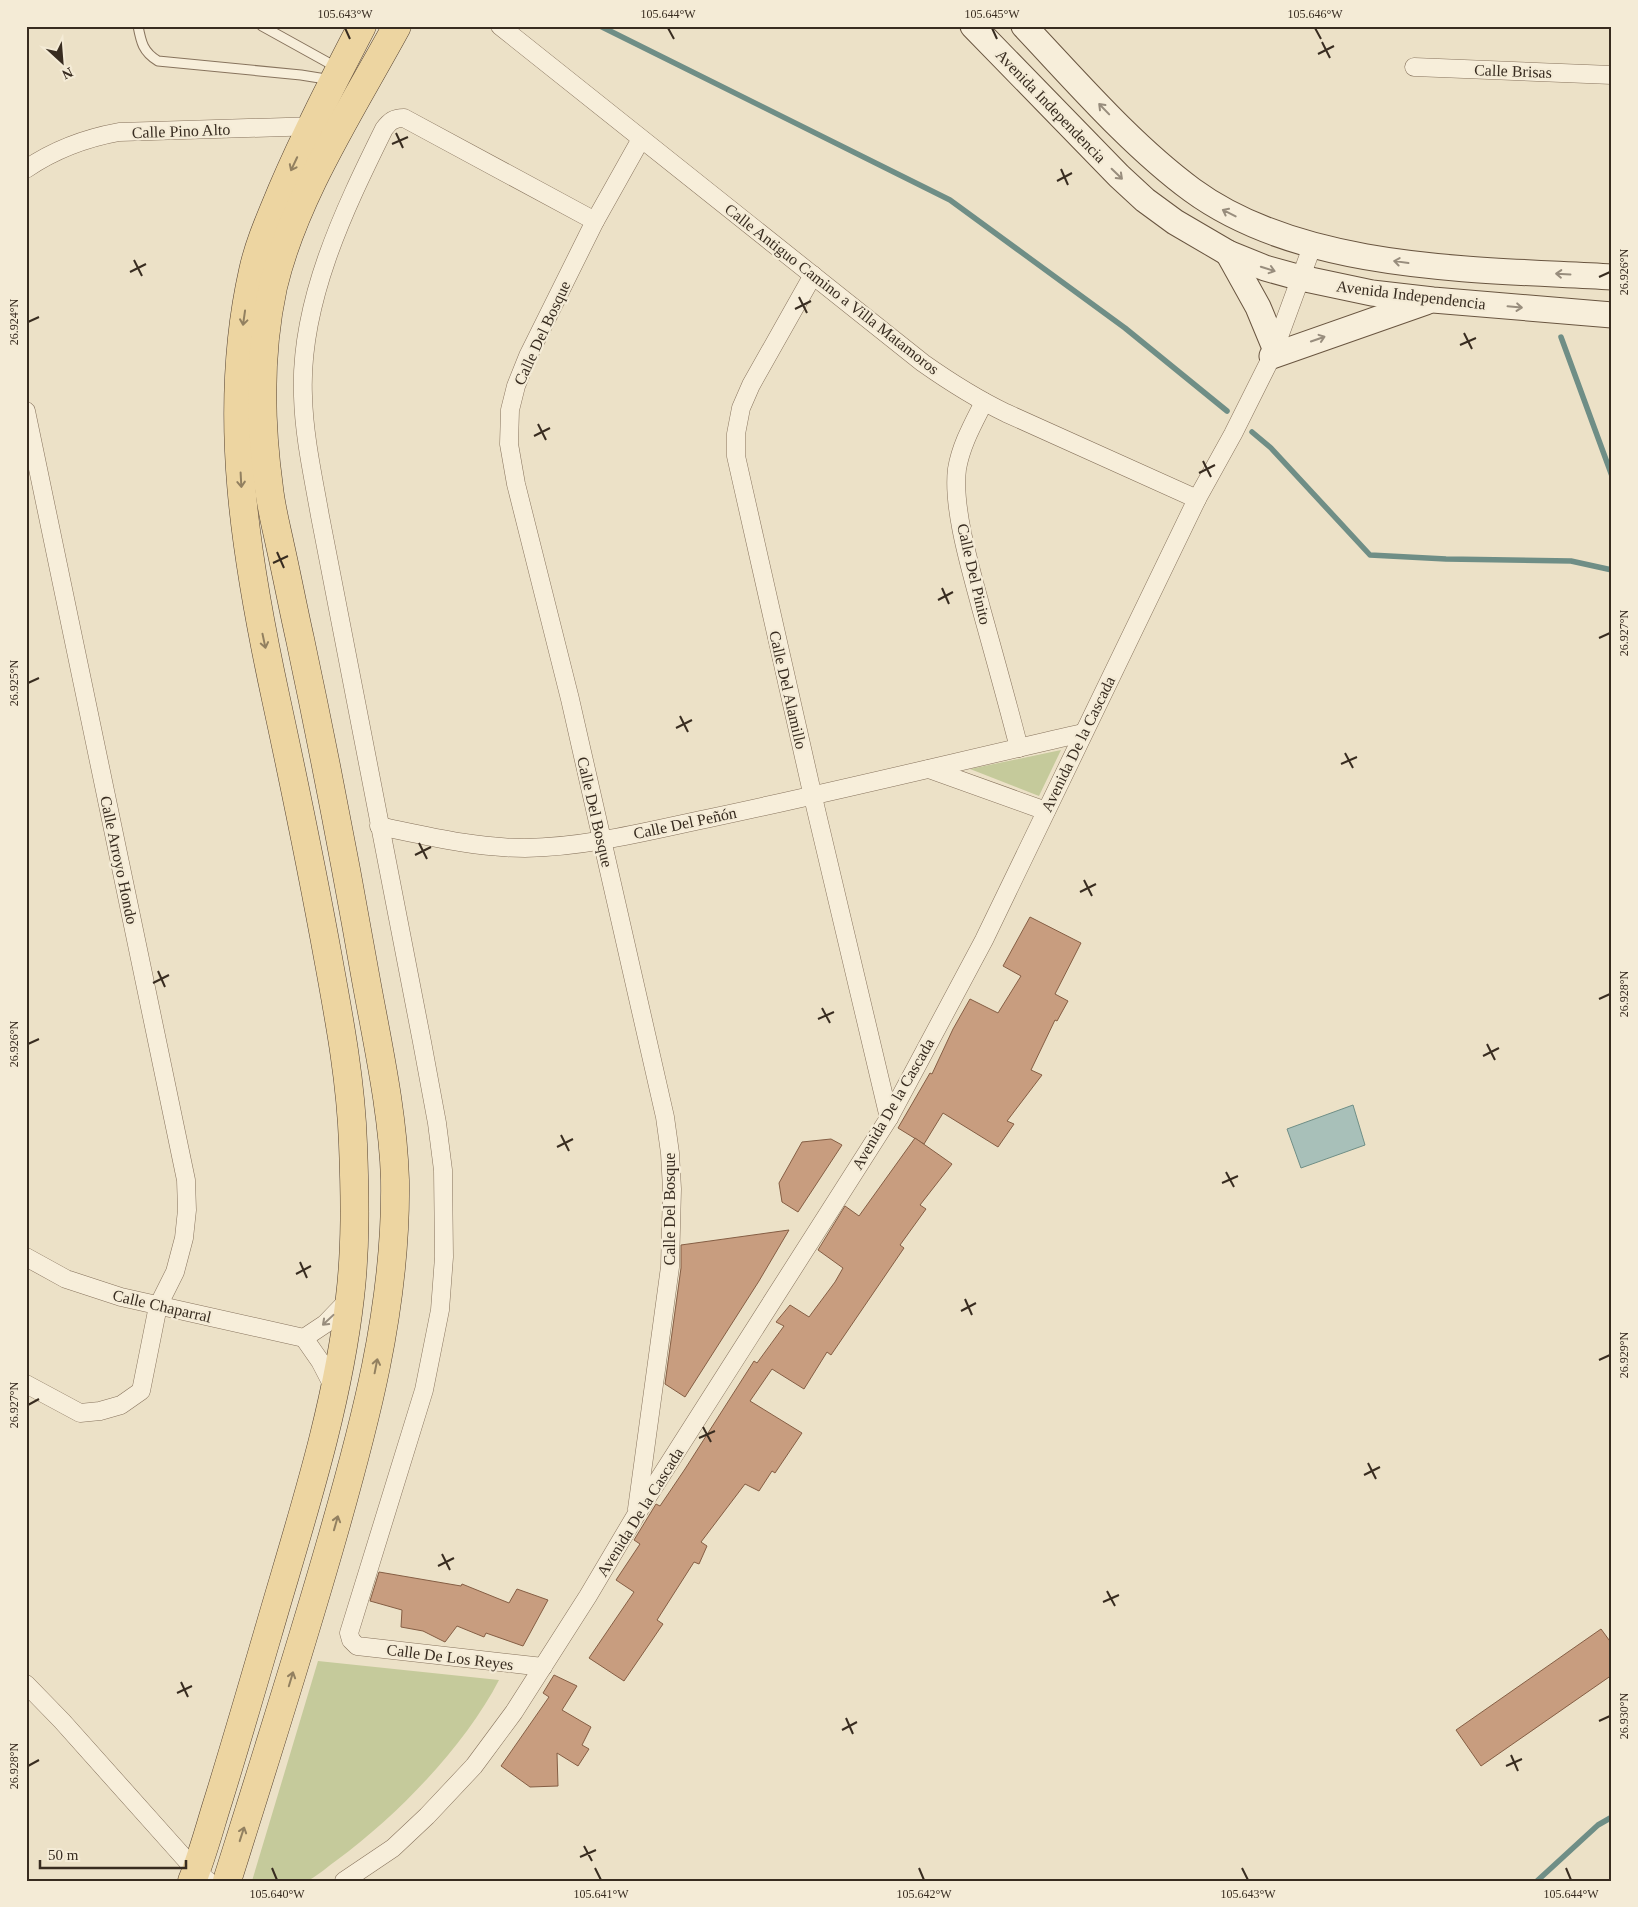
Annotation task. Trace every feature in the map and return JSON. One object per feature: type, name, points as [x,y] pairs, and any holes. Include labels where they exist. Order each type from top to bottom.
[{"type":"main road","points":[[199,1877],[310,1485],[334,1388],[350,1298],[354,1253],[353,1138],[348,1085],[338,1015],[305,835],[256,601],[242,496],[238,440],[241,344],[253,267],[267,225],[311,127],[362,26]]},
{"type":"main road","points":[[227,1881],[292,1677],[350,1477],[376,1371],[387,1309],[395,1226],[395,1176],[388,1105],[320,737],[269,493],[263,425],[263,384],[266,333],[272,291],[279,263],[312,182],[398,26]]},
{"type":"main road","name":"Avenida Independencia","points":[[973,26],[1119,176],[1139,194],[1175,222],[1228,253],[1265,268],[1301,278],[1363,291],[1433,300],[1612,314]]},
{"type":"main road","name":"Avenida Independencia","points":[[1024,26],[1134,139],[1192,190],[1221,208],[1276,234],[1367,257],[1414,264],[1612,277]]},
{"type":"main road","points":[[1228,253],[1258,307],[1274,352],[1433,300]]},
{"type":"street","name":"Calle Antiguo Camino a Villa Matamoros","points":[[500,26],[923,363],[984,402],[1197,499]]},
{"type":"street","name":"Calle Brisas","points":[[1414,67],[1612,75]]},
{"type":"street","points":[[379,826],[335,601],[308,447],[303,396],[304,353],[311,315],[322,273],[354,190],[384,129],[389,122],[396,118],[404,118],[595,221]]},
{"type":"street","name":"Calle Pino Alto","points":[[26,169],[66,148],[94,137],[119,132],[311,127],[343,124]]},
{"type":"street","name":"Calle Del Bosque","points":[[636,1515],[670,1267],[672,1189],[670,1153],[665,1117],[567,690],[516,484],[509,444],[510,410],[516,386],[528,356],[595,221],[641,138]]},
{"type":"street","name":"Avenida De la Cascada","points":[[344,1881],[393,1848],[428,1816],[474,1766],[514,1712],[588,1596],[636,1515],[889,1118],[980,948],[1197,499],[1233,434],[1274,352],[1313,244]]},
{"type":"street","name":"Calle Del Alamillo","points":[[813,275],[751,385],[741,408],[736,434],[736,456],[813,797],[889,1118]]},
{"type":"street","name":"Calle Del Pinito","points":[[984,402],[963,444],[957,470],[958,500],[963,536],[973,578],[1019,748]]},
{"type":"street","name":"Calle Arroyo Hondo","points":[[26,411],[186,1180],[188,1210],[184,1238],[175,1272],[158,1306],[141,1391],[121,1405],[80,1414],[26,1384]]},
{"type":"street","name":"Calle Del Peñón","points":[[379,826],[465,843],[494,846],[557,846],[602,840],[813,797],[1083,733]]},
{"type":"street","points":[[929,769],[1046,811]]},
{"type":"street","name":"Calle De Los Reyes","points":[[379,826],[437,1123],[443,1170],[444,1257],[440,1310],[424,1390],[348,1633],[351,1640],[357,1646],[542,1667]]},
{"type":"street","name":"Calle Chaparral","points":[[26,1257],[66,1279],[90,1288],[158,1306],[304,1338]]},
{"type":"street","points":[[334,1388],[304,1338],[325,1324],[350,1298]]},
{"type":"street","points":[[26,1684],[62,1721],[199,1877]]},
{"type":"lane","points":[[138,26],[143,49],[158,61],[301,75],[337,75]]},
{"type":"lane","points":[[262,26],[337,75]]},
{"type":"green space","points":[[1061,750],[1039,796],[970,769]]},
{"type":"green space","points":[[318,1661],[499,1680],[485,1705],[449,1754],[406,1801],[360,1842],[309,1880],[290,1882],[252,1881]]},
{"type":"water","points":[[1353,1105],[1365,1145],[1301,1168],[1287,1129]]},
{"type":"building","points":[[1030,917],[1081,943],[1055,994],[1068,1001],[1057,1021],[1055,1020],[1031,1070],[1042,1075],[1007,1121],[1014,1124],[998,1147],[943,1113],[924,1144],[898,1128],[930,1073],[932,1074],[953,1029],[970,999],[998,1013],[1021,976],[1003,966]]},
{"type":"building","points":[[915,1138],[952,1164],[920,1205],[926,1209],[900,1245],[904,1248],[831,1355],[827,1352],[804,1389],[772,1369],[750,1401],[802,1433],[775,1473],[772,1471],[759,1491],[745,1484],[701,1542],[707,1546],[699,1564],[694,1562],[657,1620],[663,1624],[624,1681],[589,1658],[634,1592],[616,1580],[640,1544],[634,1540],[656,1504],[660,1506],[685,1469],[754,1361],[757,1363],[784,1326],[776,1322],[790,1305],[809,1317],[835,1282],[843,1268],[818,1250],[845,1206],[859,1216]]},
{"type":"building","points":[[831,1139],[842,1145],[798,1212],[782,1202],[779,1183],[802,1142]]},
{"type":"building","points":[[789,1230],[685,1397],[665,1384],[681,1268],[681,1245]]},
{"type":"building","points":[[379,1572],[461,1586],[462,1584],[509,1603],[517,1589],[548,1600],[523,1646],[486,1633],[484,1637],[457,1626],[445,1642],[423,1631],[401,1627],[402,1610],[370,1601]]},
{"type":"building","points":[[1601,1629],[1612,1644],[1612,1675],[1481,1766],[1456,1730]]},
{"type":"building","points":[[554,1675],[577,1686],[562,1710],[591,1727],[582,1745],[589,1749],[578,1766],[557,1753],[558,1786],[530,1787],[501,1766],[549,1697],[543,1693]]},
{"type":"waterway","points":[[600,26],[950,200],[1125,328],[1227,411]]},
{"type":"waterway","points":[[1561,337],[1612,476]]},
{"type":"waterway","points":[[1252,432],[1271,448],[1370,555],[1446,559],[1571,561],[1612,570]]},
{"type":"waterway","points":[[1537,1881],[1598,1825],[1612,1817]]}]
